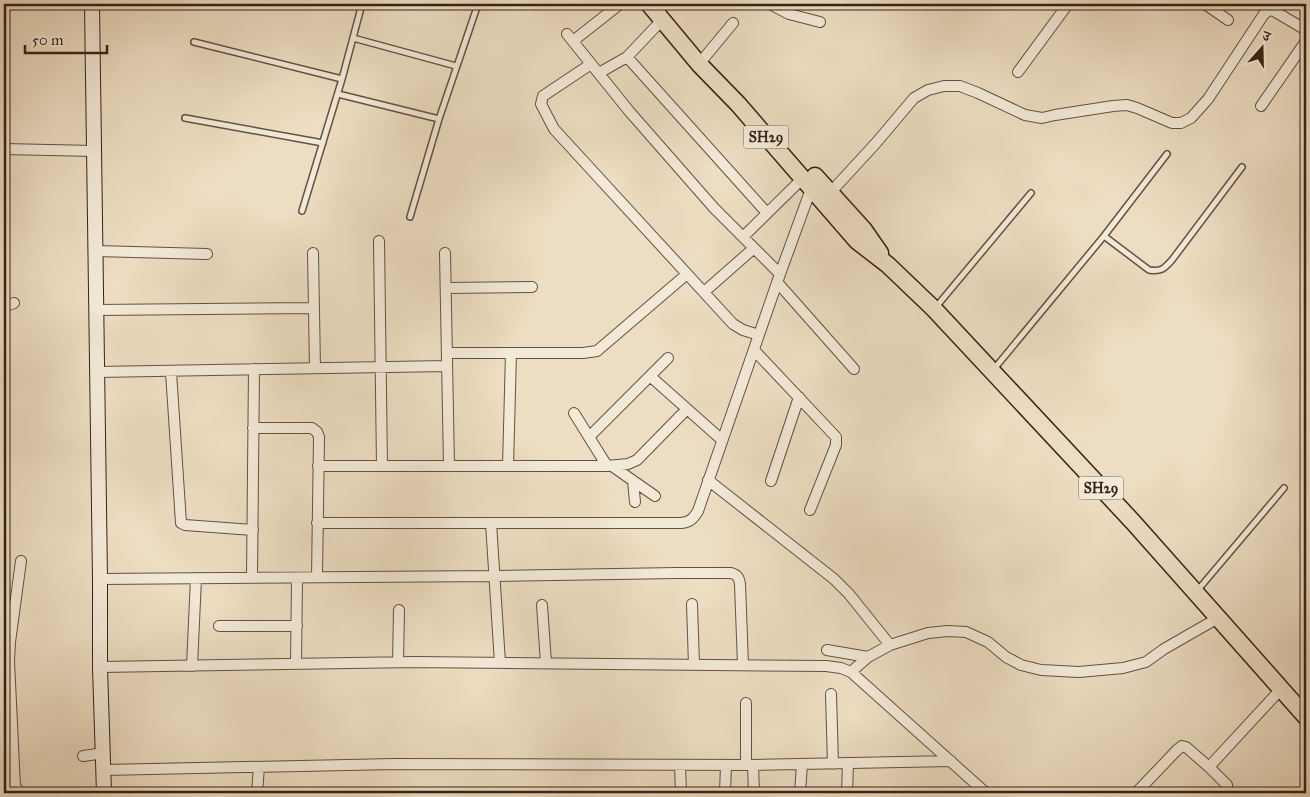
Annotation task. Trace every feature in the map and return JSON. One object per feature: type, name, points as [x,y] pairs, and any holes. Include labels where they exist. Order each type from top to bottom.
[{"type":"main road","points":[[92,4],[100,667],[104,793]]},
{"type":"main road","name":"SH29","points":[[649,4],[662,20],[864,230],[888,265]]},
{"type":"main road","name":"SH29","points":[[662,4],[702,60],[738,104],[858,241],[888,265],[934,309],[1133,522],[1306,717]]},
{"type":"street","points":[[620,4],[570,37],[629,111],[714,208],[754,248],[854,370]]},
{"type":"street","points":[[770,4],[789,14],[820,22]]},
{"type":"street","points":[[1018,72],[1068,4]]},
{"type":"street","points":[[1205,4],[1228,20]]},
{"type":"street","points":[[830,193],[914,98],[928,90],[944,86],[960,86],[978,92],[1025,115],[1042,118],[1126,105],[1172,123],[1181,123],[1191,118],[1208,99],[1264,14],[1269,10],[1306,30]]},
{"type":"street","points":[[599,73],[627,57],[662,20]]},
{"type":"street","points":[[702,60],[733,23]]},
{"type":"street","points":[[1261,106],[1306,41]]},
{"type":"street","points":[[627,57],[767,213]]},
{"type":"street","points":[[591,64],[543,96],[540,104],[554,129],[733,324],[743,330],[759,335]]},
{"type":"street","points":[[4,149],[94,151]]},
{"type":"street","points":[[742,236],[767,213],[807,184]]},
{"type":"street","points":[[317,523],[689,522],[698,511],[779,278],[807,184]]},
{"type":"street","points":[[379,241],[382,466]]},
{"type":"street","points":[[704,292],[754,248]]},
{"type":"street","points":[[96,251],[207,254]]},
{"type":"street","points":[[313,253],[315,368]]},
{"type":"street","points":[[445,253],[449,466]]},
{"type":"street","points":[[447,352],[583,353],[596,351],[687,274]]},
{"type":"street","points":[[446,288],[532,287]]},
{"type":"street","points":[[96,310],[314,308]]},
{"type":"street","points":[[754,350],[836,436],[836,445],[810,510]]},
{"type":"street","points":[[508,466],[511,353]]},
{"type":"street","points":[[589,437],[668,358]]},
{"type":"street","points":[[97,372],[447,366]]},
{"type":"street","points":[[252,578],[254,369]]},
{"type":"street","points":[[171,372],[181,523],[185,525],[253,530]]},
{"type":"street","points":[[650,376],[722,440]]},
{"type":"street","points":[[771,481],[798,397]]},
{"type":"street","points":[[318,466],[609,466],[628,464],[637,460],[687,409]]},
{"type":"street","points":[[574,413],[609,466],[655,496]]},
{"type":"street","points":[[253,428],[312,428],[317,432],[319,437],[317,577]]},
{"type":"street","points":[[708,480],[834,579],[849,594],[890,645]]},
{"type":"street","points":[[633,481],[635,502]]},
{"type":"street","points":[[491,523],[500,663]]},
{"type":"street","points":[[18,790],[9,661],[21,561]]},
{"type":"street","points":[[100,579],[731,573],[739,578],[740,584],[743,665]]},
{"type":"street","points":[[192,666],[196,578]]},
{"type":"street","points":[[296,664],[297,578]]},
{"type":"street","points":[[692,604],[694,665]]},
{"type":"street","points":[[542,605],[546,663]]},
{"type":"street","points":[[398,662],[399,610]]},
{"type":"street","points":[[851,672],[868,657],[890,645],[928,632],[948,631],[966,632],[988,642],[1006,657],[1021,665],[1041,670],[1079,672],[1123,668],[1146,662],[1164,649],[1218,618]]},
{"type":"street","points":[[219,626],[297,626]]},
{"type":"street","points":[[827,650],[868,657]]},
{"type":"street","points":[[100,667],[398,662],[826,666],[841,668],[851,672],[986,793]]},
{"type":"street","points":[[1210,767],[1281,689]]},
{"type":"street","points":[[831,694],[832,764]]},
{"type":"street","points":[[746,703],[749,765],[754,793]]},
{"type":"street","points":[[1136,793],[1182,746],[1186,747],[1210,767],[1227,785],[1228,790],[1226,793]]},
{"type":"street","points":[[83,756],[104,753]]},
{"type":"street","points":[[104,770],[394,764],[749,765],[951,761]]},
{"type":"street","points":[[847,793],[848,763]]},
{"type":"street","points":[[800,793],[802,764]]},
{"type":"street","points":[[680,765],[681,793]]},
{"type":"street","points":[[725,793],[726,765]]},
{"type":"street","points":[[257,793],[259,767]]},
{"type":"street","points":[[4,770],[18,790]]},
{"type":"lane","points":[[302,211],[338,94],[362,4]]},
{"type":"lane","points":[[410,217],[439,119],[478,4]]},
{"type":"lane","points":[[353,38],[456,66]]},
{"type":"lane","points":[[194,42],[342,79]]},
{"type":"lane","points":[[338,94],[439,119]]},
{"type":"lane","points":[[184,118],[323,143]]},
{"type":"lane","points":[[992,371],[1104,236],[1167,154]]},
{"type":"lane","points":[[1104,236],[1149,270],[1163,269],[1172,260],[1242,167]]},
{"type":"lane","points":[[934,309],[1031,194]]},
{"type":"lane","points":[[1196,593],[1284,488]]}]
